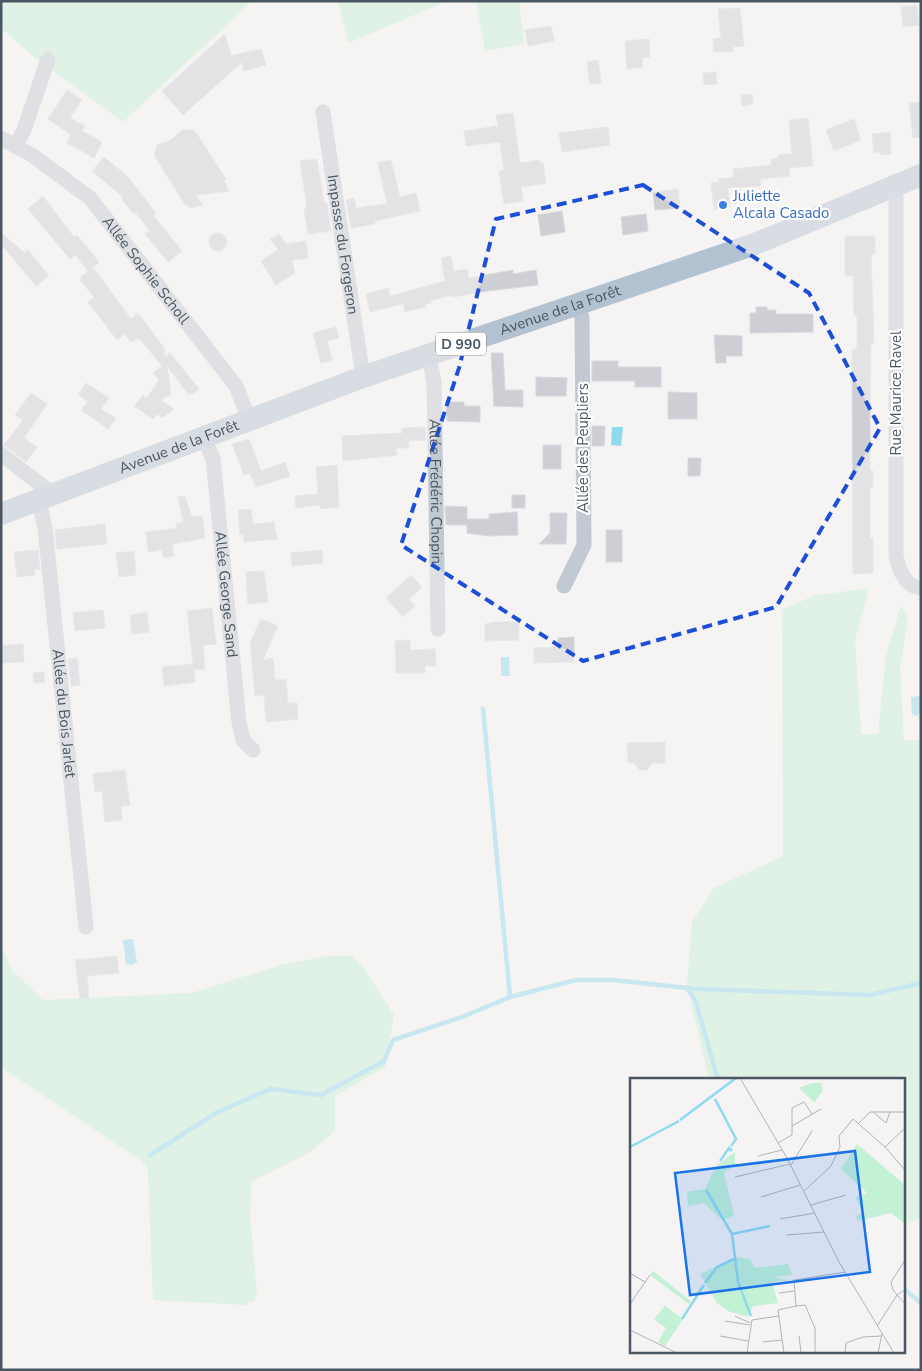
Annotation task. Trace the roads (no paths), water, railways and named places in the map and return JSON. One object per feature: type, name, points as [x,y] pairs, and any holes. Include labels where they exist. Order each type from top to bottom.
[{"type":"main road","name":"Avenue de la Forêt","points":[[1,514],[249,418],[363,377],[755,244],[921,176]]},
{"type":"street","points":[[16,146],[24,130],[48,59]]},
{"type":"street","name":"Impasse du Forgeron","points":[[323,112],[363,377]]},
{"type":"street","name":"Allée Sophie Scholl","points":[[1,138],[32,155],[90,198],[236,386],[249,418]]},
{"type":"street","name":"Rue Maurice Ravel","points":[[896,186],[896,556],[904,579],[915,587],[921,588]]},
{"type":"street","name":"Allée des Peupliers","points":[[564,586],[584,544],[582,318],[578,305]]},
{"type":"street","name":"Allée Frédéric Chopin","points":[[429,356],[434,382],[438,629]]},
{"type":"street","name":"Allée George Sand","points":[[203,436],[213,459],[239,722],[243,740],[253,750]]},
{"type":"street","points":[[1,454],[45,488],[43,499]]},
{"type":"street","name":"Allée du Bois Jarlet","points":[[43,499],[86,928]]},
{"type":"water","points":[[612,427],[623,427],[621,446],[611,445]]},
{"type":"water","points":[[501,657],[509,657],[510,676],[501,676]]},
{"type":"water","points":[[920,696],[921,713],[916,716],[912,714],[911,697]]},
{"type":"water","points":[[133,939],[137,962],[132,965],[126,964],[123,940]]},
{"type":"waterway","points":[[483,709],[510,997],[576,980],[613,980],[697,989],[870,995],[921,983]]},
{"type":"waterway","points":[[687,988],[696,1002],[717,1078]]},
{"type":"waterway","points":[[150,1155],[216,1113],[270,1089],[321,1095],[384,1061],[393,1040],[462,1017],[510,997]]},
{"type":"waterway","points":[[904,1289],[921,1303]]},
{"type":"place","name":"Juliette Alcala Casado","points":[[723,205]]}]
